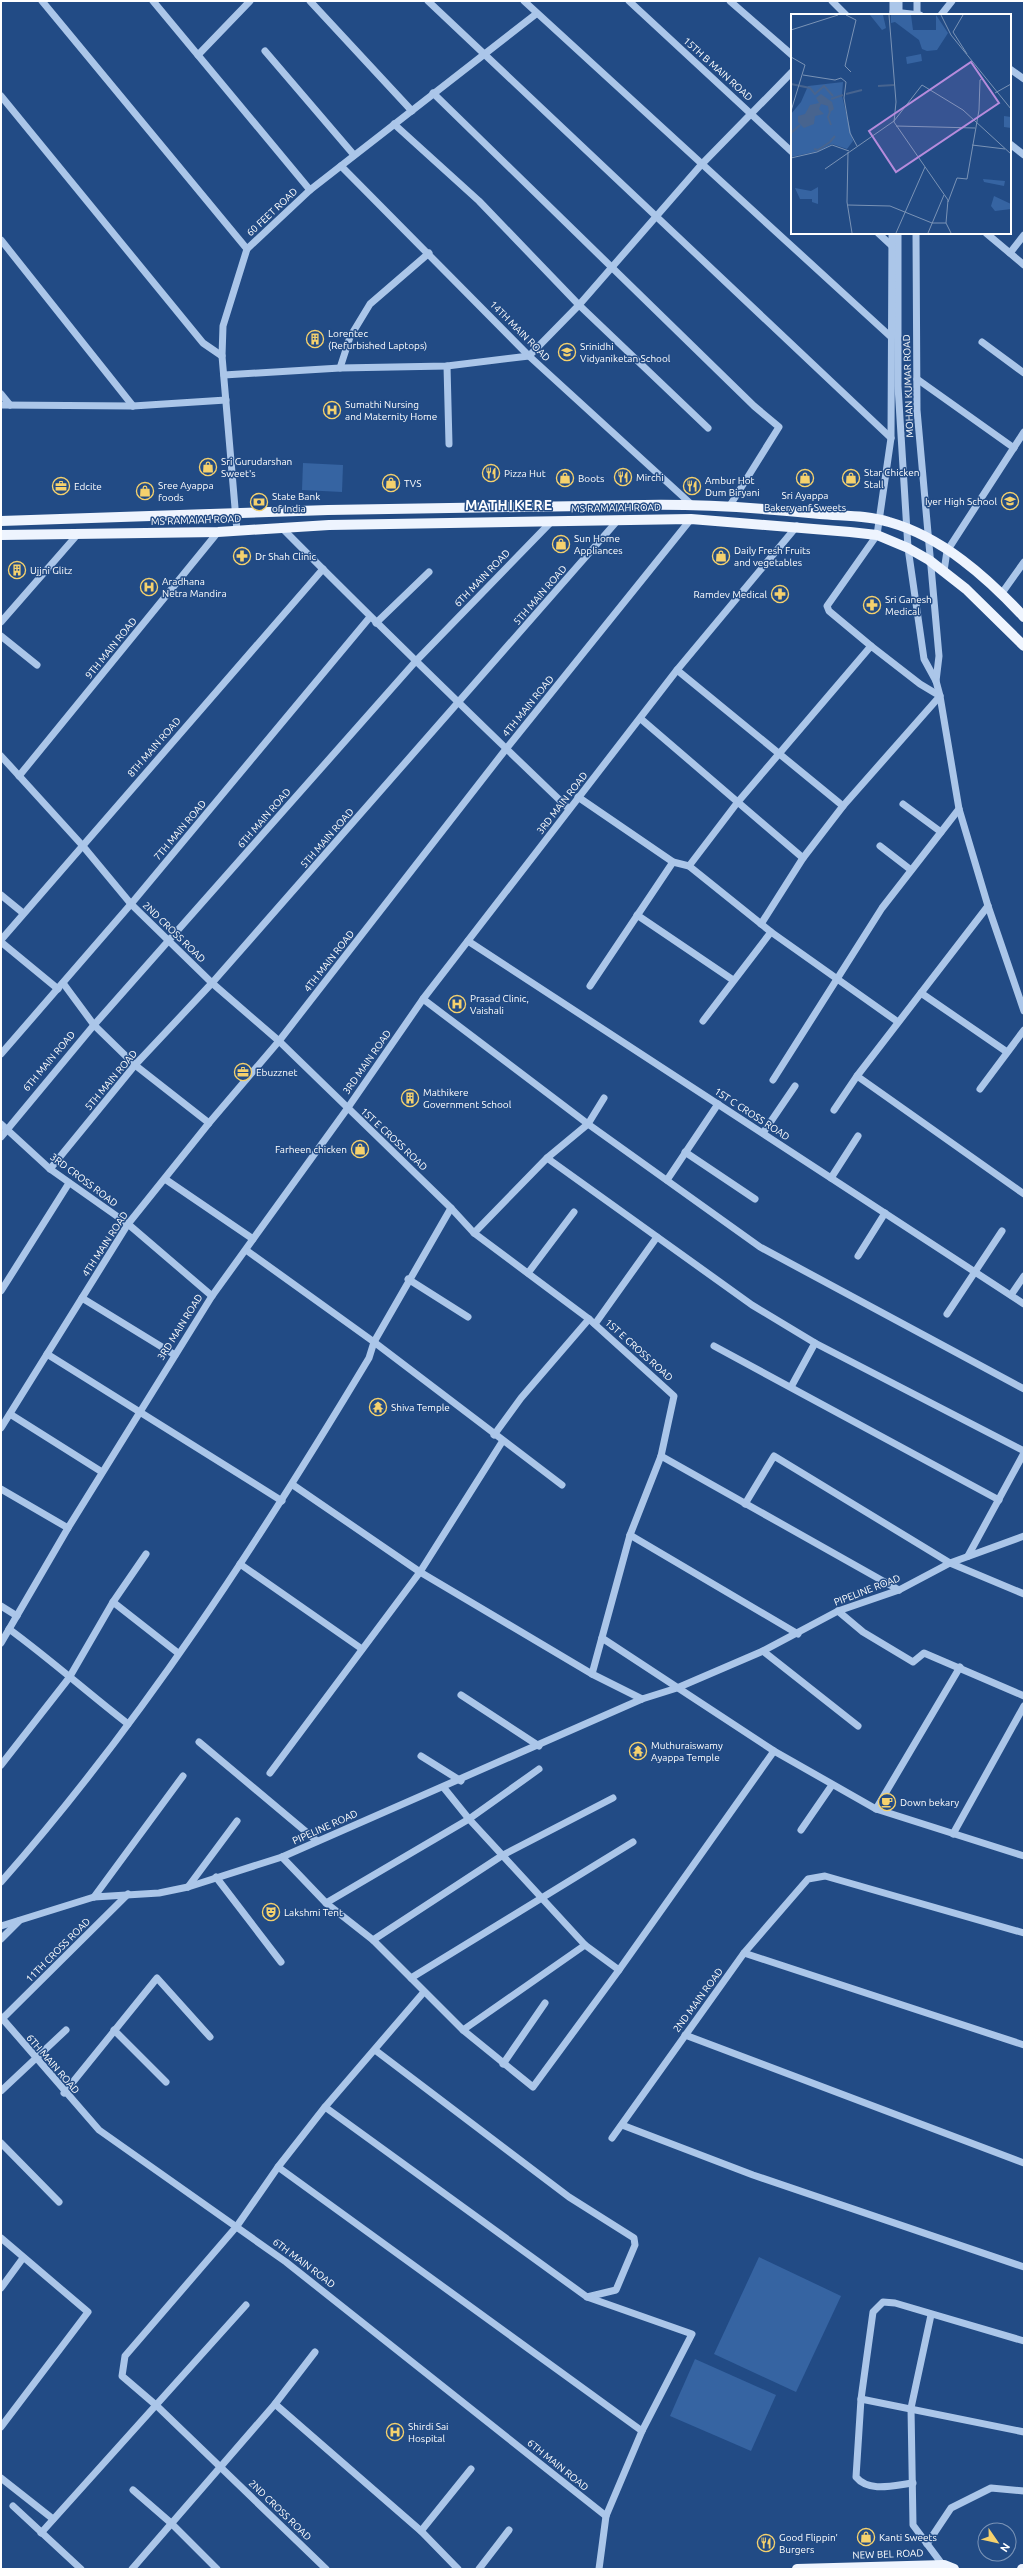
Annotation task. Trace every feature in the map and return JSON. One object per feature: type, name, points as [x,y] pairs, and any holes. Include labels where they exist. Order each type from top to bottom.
[{"type":"main road","name":"MS RAMAIAH ROAD","points":[[1,521],[98,519],[236,513],[691,504],[878,519],[907,528],[927,538],[978,571],[1002,593],[1024,617]]},
{"type":"main road","name":"MS RAMAIAH ROAD","points":[[1,535],[218,532],[281,527],[691,519],[797,526],[877,535],[908,548],[944,571],[1024,646]]},
{"type":"main road","name":"NEW BEL ROAD","points":[[797,2569],[945,2567],[954,2569]]},
{"type":"street","points":[[42,1],[247,249]]},
{"type":"street","points":[[153,1],[310,190]]},
{"type":"street","points":[[198,55],[250,1]]},
{"type":"street","points":[[310,1],[412,111]]},
{"type":"street","points":[[428,1],[656,218],[891,438]]},
{"type":"street","points":[[524,1],[536,14],[891,337]]},
{"type":"street","name":"15TH B MAIN ROAD","points":[[629,1],[752,113],[791,151]]},
{"type":"street","points":[[730,1],[791,54]]},
{"type":"street","points":[[832,1],[845,14]]},
{"type":"street","points":[[893,1],[896,14]]},
{"type":"street","points":[[896,14],[900,1]]},
{"type":"street","points":[[917,1],[917,14]]},
{"type":"street","points":[[942,14],[952,1]]},
{"type":"street","name":"60 FEET ROAD","points":[[237,531],[222,356],[224,326],[247,249],[310,190],[536,14]]},
{"type":"street","points":[[265,51],[354,156]]},
{"type":"street","points":[[1011,70],[1024,79]]},
{"type":"street","points":[[224,375],[340,368],[447,366],[529,356],[579,305],[701,165],[791,73]]},
{"type":"street","points":[[433,93],[611,268],[754,406],[779,427],[729,507]]},
{"type":"street","points":[[1,96],[203,343],[222,356]]},
{"type":"street","points":[[394,124],[479,201],[579,305],[708,428]]},
{"type":"street","points":[[1011,145],[1024,155]]},
{"type":"street","name":"14TH MAIN ROAD","points":[[341,166],[429,253],[529,356],[691,504]]},
{"type":"street","points":[[879,234],[892,246]]},
{"type":"street","points":[[892,234],[891,438],[878,519],[877,535],[827,606],[829,611],[871,646],[920,684],[940,696]]},
{"type":"street","points":[[898,234],[898,386],[908,548],[924,659],[936,681],[940,696],[959,808],[988,906],[1024,1011]]},
{"type":"street","name":"MOHAN KUMAR ROAD","points":[[916,234],[917,410],[927,538],[939,656],[936,681]]},
{"type":"street","points":[[987,234],[1024,265]]},
{"type":"street","points":[[1010,253],[1024,235]]},
{"type":"street","points":[[1,240],[133,406]]},
{"type":"street","points":[[340,368],[350,337],[370,304],[429,253]]},
{"type":"street","points":[[982,342],[1024,373]]},
{"type":"street","points":[[447,366],[449,444]]},
{"type":"street","points":[[917,379],[1014,448]]},
{"type":"street","points":[[1,394],[10,405]]},
{"type":"street","points":[[1,405],[133,406],[226,400]]},
{"type":"street","points":[[944,571],[947,551],[1024,432]]},
{"type":"street","name":"4TH MAIN ROAD","points":[[1,1428],[128,1224],[209,1123],[279,1042],[506,749],[691,519]]},
{"type":"street","name":"5TH MAIN ROAD","points":[[50,1169],[135,1065],[212,983],[460,703],[618,520]]},
{"type":"street","name":"6TH MAIN ROAD","points":[[1,1137],[4,1126],[415,662],[552,521]]},
{"type":"street","name":"3RD MAIN ROAD","points":[[1,1643],[102,1472],[212,1296],[347,1109],[423,999],[578,797],[641,719],[677,670],[797,526]]},
{"type":"street","points":[[281,527],[415,662],[460,703],[569,809]]},
{"type":"street","name":"9TH MAIN ROAD","points":[[20,776],[218,532]]},
{"type":"street","points":[[1,622],[77,535]]},
{"type":"street","points":[[1002,593],[1024,562]]},
{"type":"street","name":"8TH MAIN ROAD","points":[[1,941],[23,913],[82,845],[323,570]]},
{"type":"street","points":[[376,623],[430,572]]},
{"type":"street","name":"7TH MAIN ROAD","points":[[1,1054],[131,904],[370,617]]},
{"type":"street","points":[[1,636],[37,665]]},
{"type":"street","points":[[689,866],[737,803],[871,646]]},
{"type":"street","points":[[677,670],[844,806]]},
{"type":"street","points":[[761,924],[803,858],[844,806],[940,696]]},
{"type":"street","points":[[641,719],[737,803],[803,858]]},
{"type":"street","name":"2ND CROSS ROAD","points":[[2,759],[20,776],[82,845],[131,904],[212,983],[279,1042],[347,1109]]},
{"type":"street","points":[[578,797],[673,862],[689,866],[771,932],[898,1022]]},
{"type":"street","points":[[903,804],[941,832]]},
{"type":"street","points":[[773,1080],[836,978],[882,908],[959,808]]},
{"type":"street","points":[[880,846],[911,870]]},
{"type":"street","points":[[590,986],[673,862]]},
{"type":"street","points":[[1,894],[23,913]]},
{"type":"street","points":[[834,1110],[857,1076],[988,906]]},
{"type":"street","points":[[637,915],[733,980]]},
{"type":"street","points":[[703,1021],[771,932]]},
{"type":"street","points":[[1,941],[58,989]]},
{"type":"street","name":"1ST C CROSS ROAD","points":[[468,941],[1024,1304]]},
{"type":"street","points":[[63,983],[94,1024],[135,1065],[209,1123]]},
{"type":"street","points":[[921,993],[1007,1052]]},
{"type":"street","points":[[423,999],[588,1124],[760,1247],[1024,1388]]},
{"type":"street","points":[[980,1089],[1024,1030]]},
{"type":"street","points":[[857,1076],[1024,1194]]},
{"type":"street","points":[[763,1133],[795,1086]]},
{"type":"street","points":[[474,1234],[547,1158],[588,1124],[604,1098]]},
{"type":"street","points":[[666,1180],[718,1104]]},
{"type":"street","name":"1ST E CROSS ROAD","points":[[347,1109],[451,1208],[474,1234],[592,1322],[674,1396],[661,1456],[630,1535],[592,1674]]},
{"type":"street","name":"3RD CROSS ROAD","points":[[4,1126],[50,1169],[69,1184],[128,1224],[212,1296]]},
{"type":"street","points":[[831,1178],[858,1136]]},
{"type":"street","points":[[685,1152],[756,1199]]},
{"type":"street","points":[[547,1158],[746,1301],[814,1343],[1024,1452],[968,1556]]},
{"type":"street","points":[[165,1179],[253,1239]]},
{"type":"street","points":[[1,1291],[69,1184]]},
{"type":"street","points":[[1,1882],[145,1705],[178,1653],[293,1485],[368,1358],[374,1342],[408,1279],[451,1208]]},
{"type":"street","points":[[528,1273],[574,1212]]},
{"type":"street","points":[[858,1256],[885,1213]]},
{"type":"street","points":[[947,1314],[1002,1231]]},
{"type":"street","points":[[494,1435],[521,1398],[592,1322],[657,1237]]},
{"type":"street","points":[[246,1250],[374,1342],[502,1442],[562,1485]]},
{"type":"street","points":[[1011,1295],[1024,1276]]},
{"type":"street","points":[[408,1279],[468,1317]]},
{"type":"street","points":[[82,1298],[175,1355]]},
{"type":"street","points":[[791,1387],[814,1343]]},
{"type":"street","points":[[714,1346],[998,1500]]},
{"type":"street","points":[[47,1354],[282,1501]]},
{"type":"street","points":[[10,1414],[102,1472]]},
{"type":"street","points":[[270,1773],[420,1572],[502,1442]]},
{"type":"street","points":[[661,1456],[899,1590]]},
{"type":"street","points":[[745,1504],[774,1456],[950,1563],[1024,1594]]},
{"type":"street","points":[[293,1485],[420,1572],[592,1674],[642,1699]]},
{"type":"street","points":[[1,1489],[68,1528]]},
{"type":"street","points":[[630,1535],[798,1634]]},
{"type":"street","name":"PIPELINE ROAD","points":[[1,1926],[94,1897],[159,1893],[188,1886],[282,1857],[460,1781],[642,1699],[677,1688],[763,1651],[798,1634],[838,1611],[899,1590],[950,1563],[1024,1536]]},
{"type":"street","points":[[1,1764],[69,1678],[113,1602],[146,1554]]},
{"type":"street","points":[[240,1564],[362,1649]]},
{"type":"street","points":[[113,1602],[178,1653]]},
{"type":"street","points":[[1,1606],[17,1616]]},
{"type":"street","points":[[838,1611],[863,1632],[913,1662],[924,1653],[960,1667],[1024,1696]]},
{"type":"street","points":[[9,1629],[56,1664],[69,1678],[128,1724]]},
{"type":"street","points":[[602,1638],[774,1751],[876,1809],[1024,1856]]},
{"type":"street","points":[[763,1651],[858,1726]]},
{"type":"street","points":[[876,1809],[960,1667]]},
{"type":"street","points":[[461,1695],[539,1746]]},
{"type":"street","points":[[953,1834],[1024,1706]]},
{"type":"street","points":[[199,1742],[317,1841]]},
{"type":"street","points":[[282,1857],[326,1903],[373,1940],[411,1978],[423,1993],[463,2030],[533,2087],[619,1970],[774,1751]]},
{"type":"street","points":[[421,1756],[460,1781]]},
{"type":"street","points":[[326,1903],[469,1819],[539,1769]]},
{"type":"street","points":[[94,1897],[183,1776]]},
{"type":"street","points":[[802,1830],[832,1785]]},
{"type":"street","points":[[444,1788],[469,1819],[503,1855],[540,1898],[585,1945],[619,1970]]},
{"type":"street","points":[[373,1940],[503,1855],[613,1798]]},
{"type":"street","points":[[188,1886],[237,1821]]},
{"type":"street","points":[[411,1978],[633,1842]]},
{"type":"street","name":"2ND MAIN ROAD","points":[[612,2138],[744,1952],[808,1879],[825,1876],[1024,1933]]},
{"type":"street","points":[[216,1877],[281,1962]]},
{"type":"street","name":"11TH CROSS ROAD","points":[[1,2019],[128,1894]]},
{"type":"street","points":[[1,1939],[21,1920]]},
{"type":"street","points":[[463,2030],[585,1945]]},
{"type":"street","points":[[744,1952],[1024,2045]]},
{"type":"street","points":[[64,2093],[157,1978],[210,2037]]},
{"type":"street","points":[[236,2226],[278,2167],[325,2107],[423,1993]]},
{"type":"street","points":[[503,2064],[545,2003]]},
{"type":"street","name":"6TH MAIN ROAD","points":[[1,2019],[64,2093],[99,2130],[236,2226],[348,2309],[606,2516]]},
{"type":"street","points":[[1,2091],[66,2030]]},
{"type":"street","points":[[114,2030],[166,2082]]},
{"type":"street","points":[[685,2035],[1024,2163]]},
{"type":"street","points":[[375,2050],[569,2197],[634,2238],[635,2245],[616,2290],[587,2297]]},
{"type":"street","points":[[325,2107],[587,2297],[692,2334],[642,2431],[606,2516],[599,2569]]},
{"type":"street","points":[[622,2125],[753,2175],[1024,2267]]},
{"type":"street","points":[[1,2143],[59,2202]]},
{"type":"street","points":[[278,2167],[642,2431]]},
{"type":"street","name":"2ND CROSS ROAD","points":[[236,2226],[126,2356],[122,2376],[157,2406],[326,2569]]},
{"type":"street","points":[[1,2238],[88,2312],[1,2427]]},
{"type":"street","points":[[1,2288],[23,2258]]},
{"type":"street","points":[[913,2483],[870,2487],[861,2483],[856,2477],[861,2399],[873,2312],[883,2302],[894,2303],[930,2315],[1024,2341]]},
{"type":"street","points":[[41,2533],[157,2406],[246,2304]]},
{"type":"street","points":[[930,2315],[911,2408],[913,2525],[945,2567]]},
{"type":"street","points":[[132,2569],[275,2404],[315,2352]]},
{"type":"street","points":[[861,2399],[1024,2432]]},
{"type":"street","points":[[275,2404],[421,2530],[458,2569]]},
{"type":"street","points":[[421,2530],[471,2469]]},
{"type":"street","points":[[1,2478],[53,2519]]},
{"type":"street","points":[[927,2544],[951,2508],[991,2488],[1024,2491]]},
{"type":"street","points":[[133,2490],[171,2523],[217,2569]]},
{"type":"street","points":[[13,2506],[81,2569]]},
{"type":"street","points":[[479,2569],[509,2530]]},
{"type":"shaded area","points":[[303,463],[343,465],[342,492],[302,490]]},
{"type":"shaded area","points":[[759,2257],[841,2296],[796,2392],[714,2354]]},
{"type":"shaded area","points":[[695,2359],[776,2395],[751,2451],[670,2416]]},
{"type":"place","name":"Lorentec (Refurbished Laptops)","points":[[315,339]]},
{"type":"place","name":"Srinidhi Vidyaniketan School","points":[[567,352]]},
{"type":"place","name":"Sumathi Nursing and Maternity Home","points":[[332,410]]},
{"type":"place","name":"Sri Gurudarshan Sweet's","points":[[208,467]]},
{"type":"place","name":"Pizza Hut","points":[[491,473]]},
{"type":"place","name":"Mirchi","points":[[623,477]]},
{"type":"place","name":"Boots","points":[[565,478]]},
{"type":"place","name":"Sri Ayappa Bakery anf Sweets","points":[[805,478]]},
{"type":"place","name":"Star Chicken Stall","points":[[851,478]]},
{"type":"place","name":"TVS","points":[[391,483]]},
{"type":"place","name":"Edcite","points":[[61,486]]},
{"type":"place","name":"Ambur Hot Dum Biryani","points":[[692,486]]},
{"type":"place","name":"Sree Ayappa foods","points":[[145,491]]},
{"type":"place","name":"Iyer High School","points":[[1010,501]]},
{"type":"place","name":"State Bank of India","points":[[259,502]]},
{"type":"place","name":"Sun Home Appliances","points":[[561,544]]},
{"type":"place","name":"Dr Shah Clinic","points":[[242,556]]},
{"type":"place","name":"Daily Fresh Fruits and vegetables","points":[[721,556]]},
{"type":"place","name":"Ujjni Glitz","points":[[17,570]]},
{"type":"place","name":"Aradhana Netra Mandira","points":[[149,587]]},
{"type":"place","name":"Ramdev Medical","points":[[780,594]]},
{"type":"place","name":"Sri Ganesh Medical","points":[[872,605]]},
{"type":"place","name":"Prasad Clinic, Vaishali","points":[[457,1004]]},
{"type":"place","name":"Ebuzznet","points":[[243,1072]]},
{"type":"place","name":"Mathikere Government School","points":[[410,1098]]},
{"type":"place","name":"Farheen chicken","points":[[360,1149]]},
{"type":"place","name":"Shiva Temple","points":[[378,1407]]},
{"type":"place","name":"Muthuraiswamy Ayappa Temple","points":[[638,1751]]},
{"type":"place","name":"Down bekary","points":[[887,1802]]},
{"type":"place","name":"Lakshmi Tent","points":[[271,1912]]},
{"type":"place","name":"Shirdi Sai Hospital","points":[[395,2432]]},
{"type":"place","name":"Kanti Sweets","points":[[866,2537]]},
{"type":"place","name":"Good Flippin' Burgers","points":[[766,2543]]},
{"type":"district","name":"MATHIKERE","points":[[509,505]]}]
